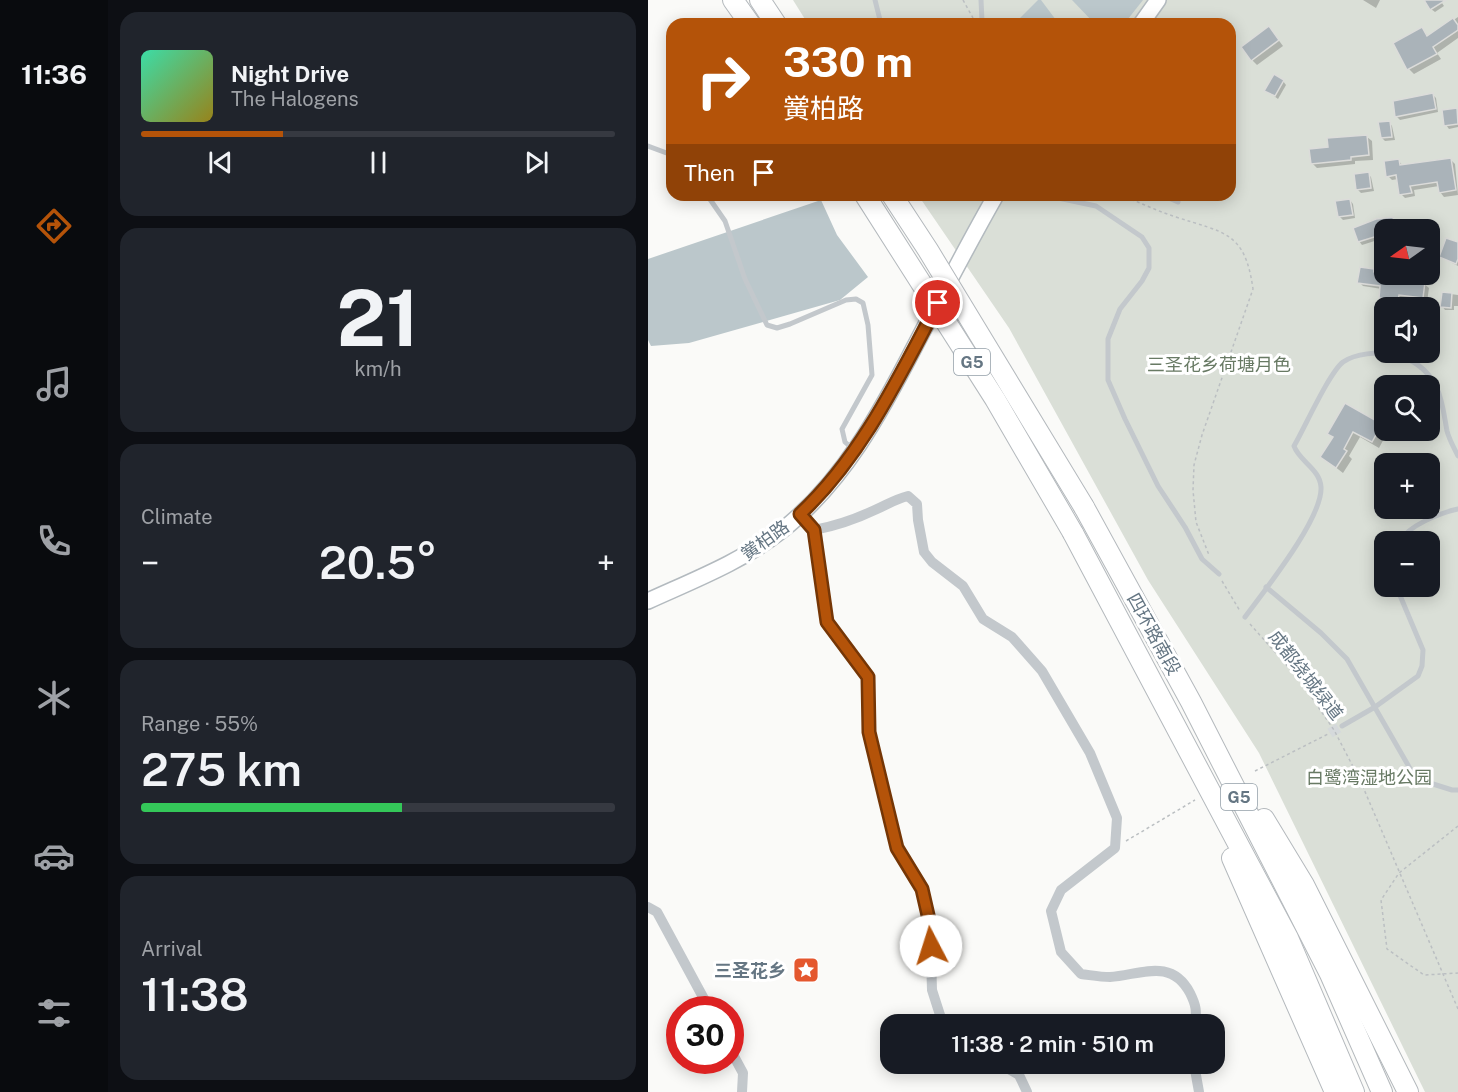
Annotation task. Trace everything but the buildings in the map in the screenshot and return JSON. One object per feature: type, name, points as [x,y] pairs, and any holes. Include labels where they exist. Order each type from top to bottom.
[{"type":"highway","points":[[733,0],[746,18]]},
{"type":"highway","points":[[760,0],[772,18]]},
{"type":"highway","name":"四环路南段","points":[[870,201],[995,399],[1072,533],[1288,938],[1354,1092]]},
{"type":"highway","name":"四环路南段","points":[[896,201],[1084,507],[1164,653],[1330,974],[1382,1092]]},
{"type":"highway","points":[[1164,653],[1304,885],[1408,1092]]},
{"type":"highway","points":[[1170,716],[1335,1092]]},
{"type":"street","points":[[1145,18],[1158,0]]},
{"type":"street","name":"黉柏路","points":[[648,601],[742,558],[782,531],[821,494],[855,451],[895,385],[993,201]]},
{"type":"street","points":[[814,530],[841,525],[908,496],[917,504],[924,552],[932,562],[963,586],[983,619],[1012,637],[1042,671],[1090,753],[1117,818],[1115,848],[1061,890],[1051,911],[1061,952],[1081,974],[1110,976],[1165,970],[1185,985],[1197,1008],[1196,1014]]},
{"type":"street","points":[[800,514],[814,530],[827,622],[868,677],[869,732],[897,848],[922,889],[930,924],[932,990],[939,1014]]},
{"type":"street","points":[[648,907],[657,912],[702,996]]},
{"type":"street","points":[[742,1092],[743,1074]]},
{"type":"street","points":[[1017,1074],[1027,1092]]},
{"type":"street","points":[[1196,1074],[1199,1092]]},
{"type":"lane","points":[[875,0],[880,18]]},
{"type":"lane","points":[[981,0],[982,18]]},
{"type":"lane","points":[[648,146],[666,153]]},
{"type":"lane","points":[[711,201],[725,221],[745,279],[767,325],[777,328],[790,324],[846,300],[856,299],[863,303],[868,325],[872,375],[842,429],[845,442],[855,451]]},
{"type":"lane","points":[[1072,201],[1096,206],[1142,237],[1149,248],[1149,268],[1120,309],[1108,339],[1108,380],[1158,486],[1202,559],[1219,573]]},
{"type":"lane","points":[[1245,617],[1288,559],[1307,527],[1319,499],[1322,486],[1312,466],[1296,451],[1294,446],[1332,375],[1342,363],[1364,354],[1384,353],[1402,356],[1426,372],[1443,403],[1448,433],[1458,456]]},
{"type":"lane","points":[[1410,531],[1437,515],[1458,509]]},
{"type":"lane","points":[[1266,588],[1321,633],[1347,659],[1412,772],[1433,784],[1458,790]]},
{"type":"lane","points":[[1342,726],[1418,676],[1422,666],[1423,650],[1401,597]]},
{"type":"path","points":[[963,0],[974,18]]},
{"type":"path","name":"成都绕城绿道","points":[[1135,201],[1178,218],[1213,227],[1223,233],[1234,240],[1240,248],[1251,274],[1253,289],[1202,435],[1194,465],[1193,490],[1196,522],[1211,559],[1237,607],[1299,679],[1334,730],[1360,780],[1458,1009]]},
{"type":"path","points":[[1255,771],[1330,733]]},
{"type":"path","points":[[1115,848],[1195,800]]},
{"type":"path","points":[[1458,826],[1399,873],[1381,900],[1388,949],[1424,975],[1458,973]]},
{"type":"green space","name":"三圣花乡荷塘月色","points":[[793,0],[1458,0],[1458,1092],[1425,1092],[1259,753],[1148,580],[1009,328],[922,201],[1236,201],[1236,18],[804,18]]},
{"type":"shaded area","points":[[1038,0],[1041,0],[1054,18],[1020,18]]},
{"type":"shaded area","points":[[1072,0],[1143,0],[1129,18],[1089,18]]},
{"type":"shaded area","points":[[821,201],[837,235],[868,277],[840,300],[689,343],[651,346],[648,340],[648,259]]},
{"type":"tunnel","points":[[1330,733],[1342,726]]},
{"type":"place","name":"三圣花乡","points":[[806,970]]},
{"type":"route","points":[[931,946],[930,924],[922,889],[897,848],[869,732],[868,677],[827,622],[814,530],[800,514],[821,494],[855,451],[895,385],[938,303]]},
{"type":"park label","name":"白鹭湾湿地公园","points":[[1369,777]]}]
